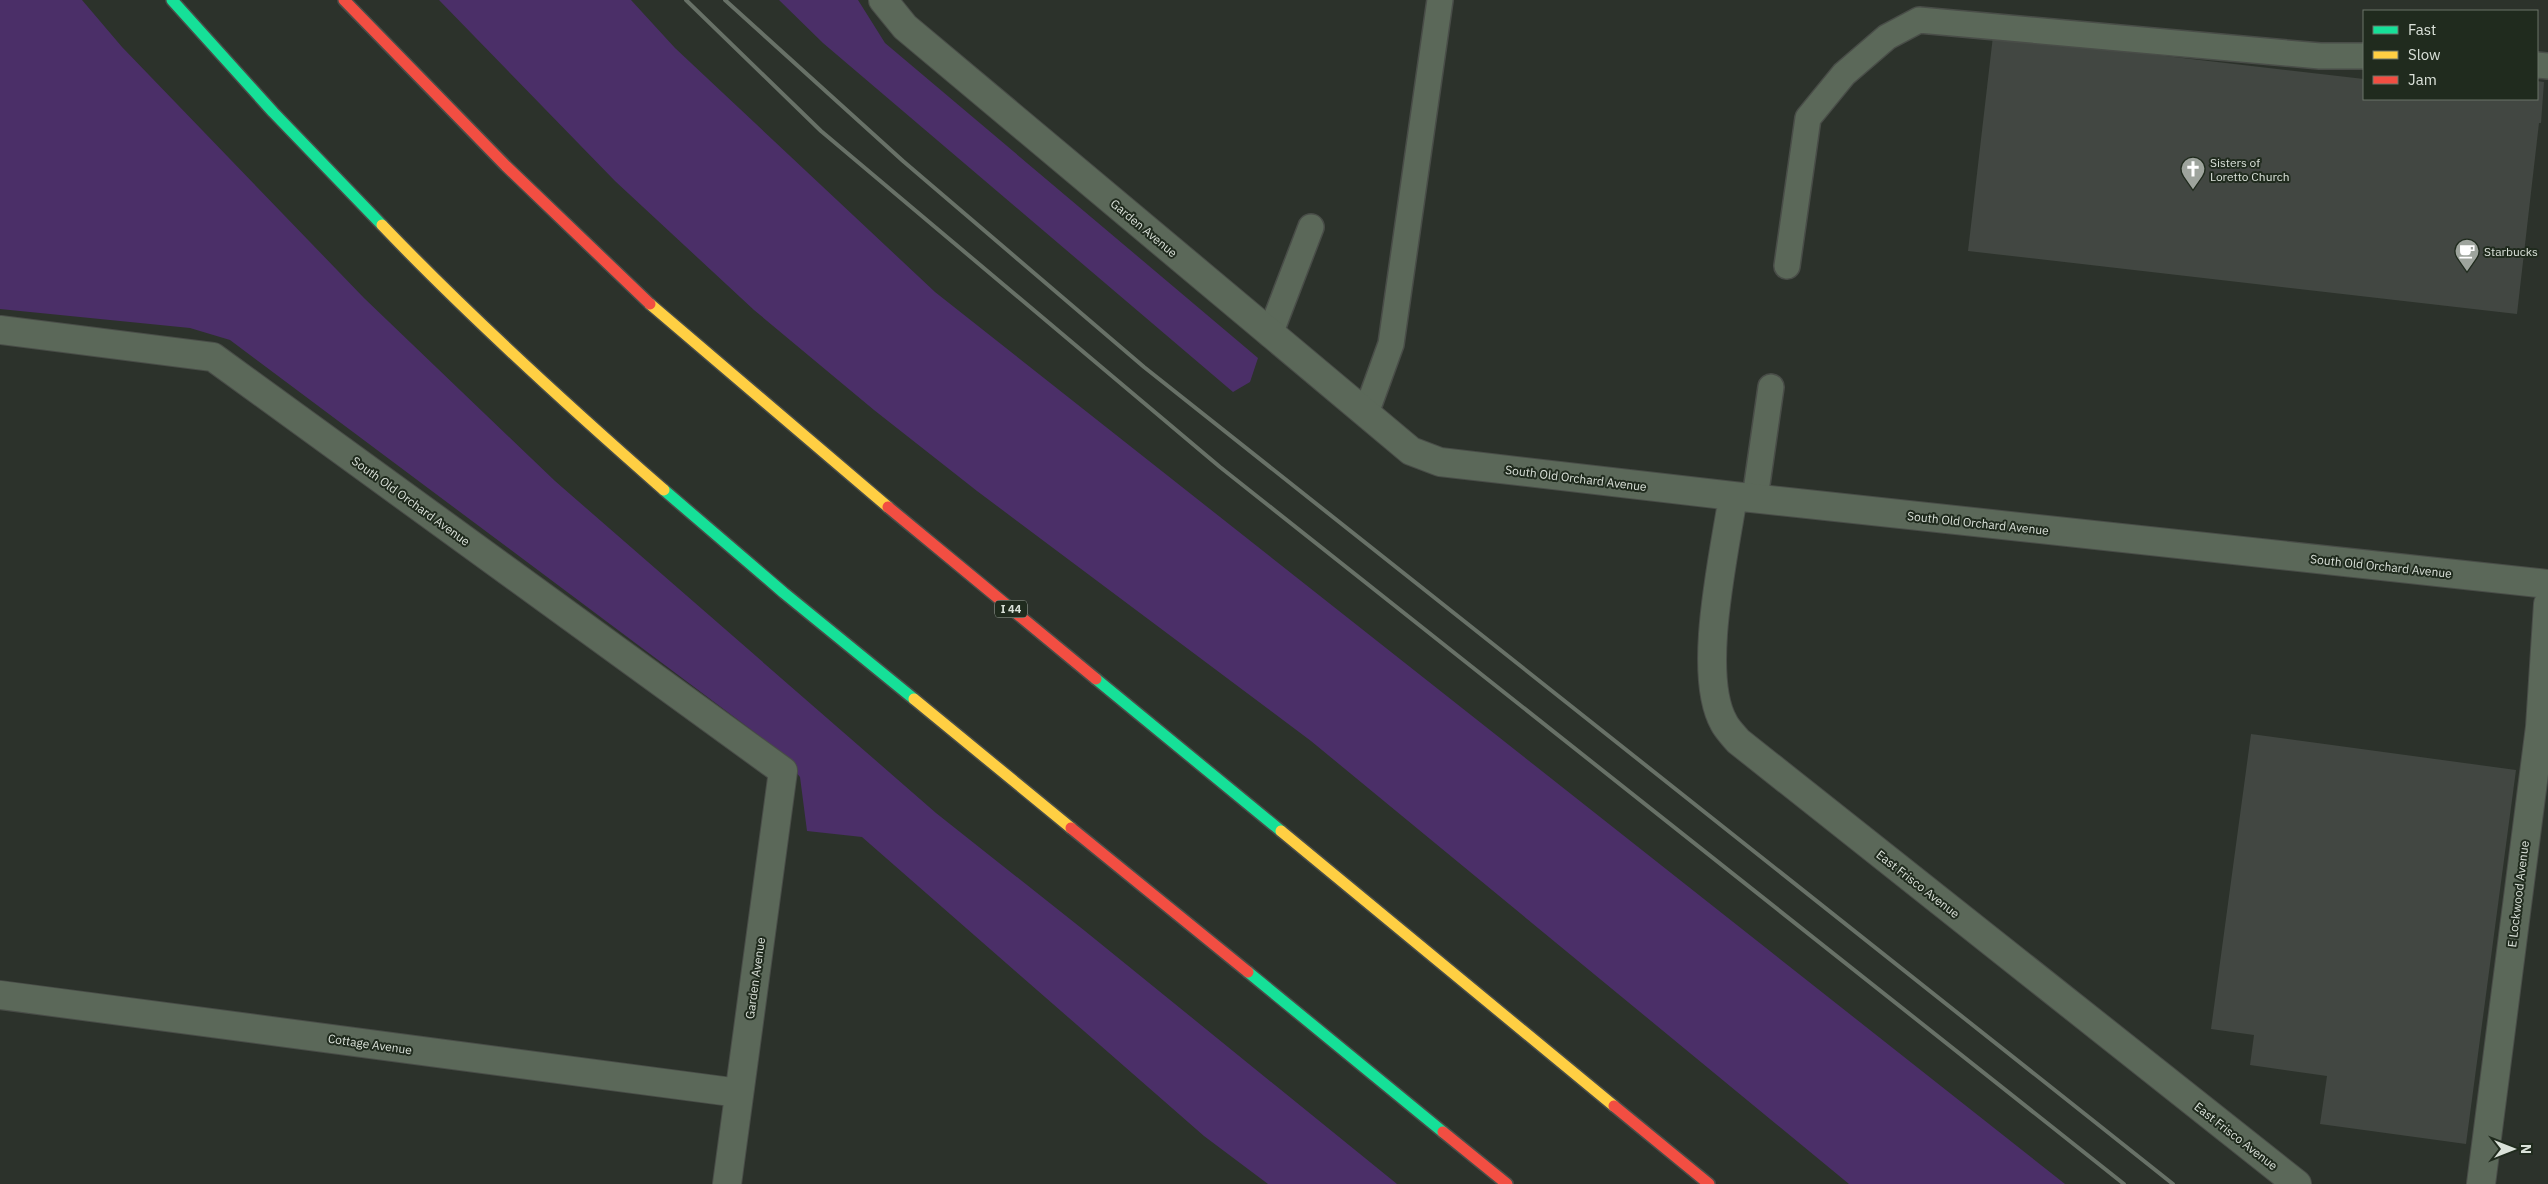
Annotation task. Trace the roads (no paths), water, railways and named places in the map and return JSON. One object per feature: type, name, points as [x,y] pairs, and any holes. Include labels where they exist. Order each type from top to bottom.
[{"type":"highway","points":[[172,0],[273,112],[435,280],[607,440],[784,593],[1507,1184]]},
{"type":"highway","name":"I 44","points":[[344,0],[506,166],[674,326],[846,473],[1709,1184]]},
{"type":"street","name":"Garden Avenue","points":[[883,0],[905,27],[1411,451]]},
{"type":"street","name":"South Old Orchard Avenue","points":[[0,330],[213,357],[783,771]]},
{"type":"street","name":"South Old Orchard Avenue","points":[[1411,451],[1440,462],[1744,497],[2548,584]]},
{"type":"street","name":"East Frisco Avenue","points":[[1744,497],[1713,635],[1713,679],[1723,722],[1738,741],[2296,1184]]},
{"type":"street","name":"E Lockwood Avenue","points":[[2481,1184],[2540,726],[2548,604]]},
{"type":"street","name":"Garden Avenue","points":[[727,1184],[783,771]]},
{"type":"street","name":"Cottage Avenue","points":[[0,995],[739,1092]]},
{"type":"lane","points":[[1366,413],[1391,344],[1440,0]]},
{"type":"lane","points":[[1787,266],[1808,118],[1844,74],[1887,37],[1919,20],[2320,56],[2363,56]]},
{"type":"lane","points":[[1270,334],[1311,227]]},
{"type":"lane","points":[[1744,497],[1771,387]]},
{"type":"railway","points":[[686,0],[821,131],[1220,467],[2124,1184]]},
{"type":"railway","points":[[725,0],[903,161],[1144,367],[2173,1184]]},
{"type":"place","name":"Sisters of Loretto Church","points":[[2193,190]]},
{"type":"place","name":"Starbucks","points":[[2467,272]]}]
